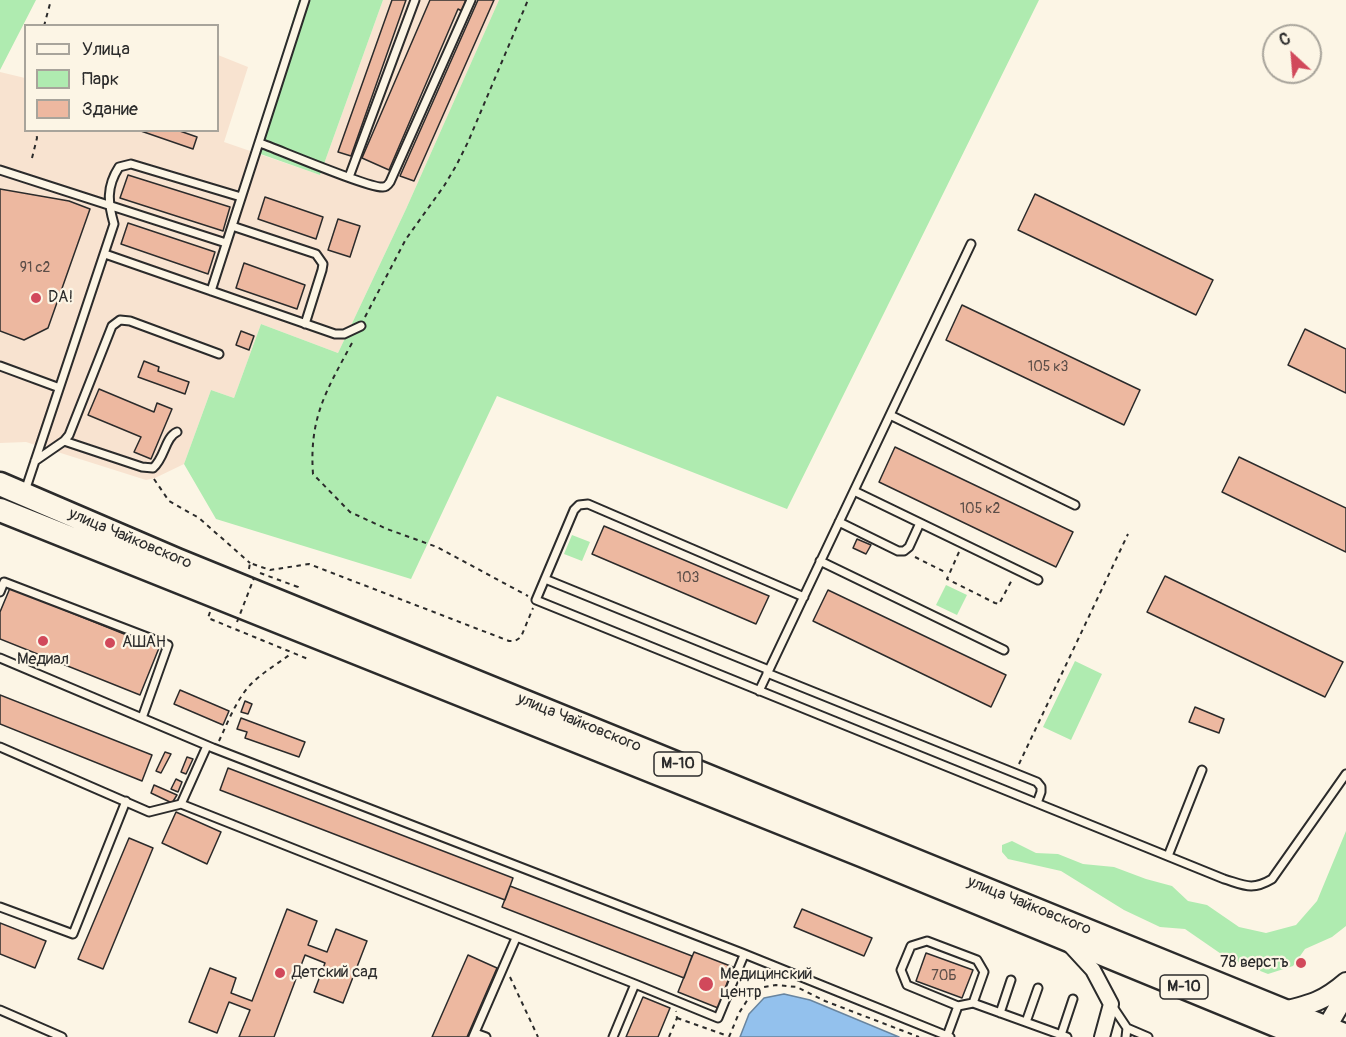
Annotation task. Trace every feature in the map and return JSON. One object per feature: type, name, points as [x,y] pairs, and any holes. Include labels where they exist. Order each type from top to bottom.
[{"type":"highway","name":"улица Чайковского","points":[[0,484],[177,560],[1284,1011],[1331,1034]]},
{"type":"highway","name":"улица Чайковского","points":[[0,510],[1305,1037]]},
{"type":"street","points":[[1062,937],[1093,970],[1111,1004],[1102,1037]]},
{"type":"street","points":[[1284,1011],[1319,1002],[1346,982]]},
{"type":"street","points":[[1331,1034],[1346,994]]},
{"type":"lane","points":[[211,291],[305,0]]},
{"type":"lane","points":[[349,177],[415,0]]},
{"type":"lane","points":[[260,143],[382,188],[390,182],[471,0]]},
{"type":"lane","points":[[25,494],[114,224],[108,198],[119,167],[131,164],[241,197]]},
{"type":"lane","points":[[0,170],[226,243]]},
{"type":"lane","points":[[232,226],[316,254],[320,259],[322,270],[305,324]]},
{"type":"lane","points":[[759,691],[971,244]]},
{"type":"lane","points":[[105,254],[335,334],[344,334],[361,326]]},
{"type":"lane","points":[[35,461],[69,435],[112,326],[120,320],[130,321],[219,354]]},
{"type":"lane","points":[[0,366],[57,387]]},
{"type":"lane","points":[[890,415],[1075,505]]},
{"type":"lane","points":[[64,441],[153,468],[162,458],[173,433],[177,432]]},
{"type":"lane","points":[[854,491],[1038,580]]},
{"type":"lane","points":[[804,597],[588,504],[579,505],[574,510],[536,600],[1252,888],[1272,879],[1346,774]]},
{"type":"lane","points":[[839,522],[898,551],[904,551],[909,547],[920,523]]},
{"type":"lane","points":[[820,561],[1004,650]]},
{"type":"lane","points":[[545,579],[1036,782],[1041,787],[1037,803]]},
{"type":"lane","points":[[0,592],[4,582],[168,645],[142,718]]},
{"type":"lane","points":[[0,658],[207,746],[948,1036],[958,1006]]},
{"type":"lane","points":[[181,804],[207,746]]},
{"type":"lane","points":[[0,747],[149,812],[181,804],[718,1018],[744,955]]},
{"type":"lane","points":[[1168,856],[1202,770]]},
{"type":"lane","points":[[0,907],[73,934],[126,801]]},
{"type":"lane","points":[[486,1037],[474,1035],[516,938]]},
{"type":"lane","points":[[973,1003],[984,972],[977,960],[927,941],[911,946],[901,970],[907,985],[958,1006],[973,1003],[1064,1036],[1073,999]]},
{"type":"lane","points":[[1000,1013],[1011,980]]},
{"type":"lane","points":[[613,1037],[635,984]]},
{"type":"lane","points":[[1026,1022],[1038,988]]},
{"type":"lane","points":[[1111,1004],[1127,1028],[1147,1037]]},
{"type":"lane","points":[[0,1010],[62,1037]]},
{"type":"lane","points":[[1125,1037],[1127,1028]]},
{"type":"path","points":[[45,24],[51,0]]},
{"type":"path","points":[[144,467],[170,501],[200,518],[250,563],[270,570],[309,564],[509,641],[515,641],[521,637],[536,600],[437,547],[387,529],[350,512],[313,474],[311,449],[313,428],[326,390],[406,239],[444,186],[468,142],[528,0]]},
{"type":"path","points":[[32,158],[36,132]]},
{"type":"path","points":[[1014,773],[1128,534]]},
{"type":"path","points":[[963,544],[948,573],[949,581],[999,604],[1017,570]]},
{"type":"path","points":[[904,551],[948,573]]},
{"type":"path","points":[[248,568],[250,563]]},
{"type":"path","points":[[228,618],[237,622],[254,578]]},
{"type":"path","points":[[210,612],[208,618],[308,659]]},
{"type":"path","points":[[216,749],[244,693],[252,683],[292,652]]},
{"type":"path","points":[[505,966],[537,1037]]},
{"type":"path","points":[[677,1018],[729,1037],[739,1013],[750,996],[764,987],[776,985],[797,987],[919,1037]]},
{"type":"path","points":[[669,1037],[677,1018],[675,1002]]},
{"type":"shaded area","points":[[383,0],[499,0],[406,209],[338,353],[261,324],[234,398],[211,390],[184,464],[155,478],[146,480],[26,442],[0,443],[0,72],[24,78],[24,132],[219,132],[219,55],[248,67],[224,142],[320,175]]},
{"type":"green space","points":[[0,0],[36,0],[0,70]]},
{"type":"green space","points":[[299,0],[383,0],[320,175],[252,151]]},
{"type":"green space","points":[[499,0],[1039,0],[787,509],[497,396],[411,579],[216,519],[184,464],[211,390],[234,398],[261,324],[338,353],[406,209]]},
{"type":"green space","points":[[572,535],[590,542],[582,561],[564,554]]},
{"type":"green space","points":[[946,585],[967,595],[957,615],[936,605]]},
{"type":"green space","points":[[1075,661],[1102,674],[1071,740],[1043,727]]},
{"type":"green space","points":[[1346,831],[1346,926],[1332,937],[1305,949],[1293,966],[1268,974],[1227,958],[1185,929],[1160,927],[1124,910],[1061,871],[1008,859],[1002,852],[1002,845],[1012,841],[1036,853],[1058,854],[1083,864],[1114,867],[1172,886],[1188,901],[1207,905],[1239,927],[1266,933],[1296,925],[1317,901]]},
{"type":"water","points":[[784,994],[810,1000],[899,1037],[740,1037],[749,1014],[764,998]]},
{"type":"building","points":[[392,0],[406,0],[351,156],[338,152]]},
{"type":"building","points":[[430,0],[466,0],[462,11],[458,9],[389,170],[362,158]]},
{"type":"building","points":[[478,0],[494,0],[414,181],[400,176]]},
{"type":"building","points":[[144,132],[183,132],[197,137],[193,149]]},
{"type":"building","points":[[128,175],[230,207],[223,231],[120,198]]},
{"type":"building","points":[[0,189],[69,201],[90,209],[48,328],[24,340],[0,331]]},
{"type":"building","points":[[1035,194],[1213,280],[1196,315],[1018,230]]},
{"type":"building","points":[[265,197],[323,217],[316,239],[258,219]]},
{"type":"building","points":[[338,219],[360,226],[350,257],[328,250]]},
{"type":"building","points":[[128,223],[215,252],[208,274],[121,244]]},
{"type":"building","points":[[244,263],[305,285],[297,309],[236,288]]},
{"type":"building","points":[[962,305],[1140,390],[1124,425],[946,340]]},
{"type":"building","points":[[1305,329],[1346,349],[1346,393],[1288,365]]},
{"type":"building","points":[[241,331],[254,336],[249,350],[236,345]]},
{"type":"building","points":[[144,361],[159,367],[158,371],[189,382],[185,394],[138,377]]},
{"type":"building","points":[[99,389],[154,412],[157,403],[172,409],[151,459],[134,452],[141,437],[88,415]]},
{"type":"building","points":[[895,447],[1073,532],[1056,567],[879,482]]},
{"type":"building","points":[[1239,457],[1346,508],[1346,552],[1222,492]]},
{"type":"building","points":[[604,526],[769,596],[756,624],[592,554]]},
{"type":"building","points":[[857,539],[871,545],[866,554],[853,548]]},
{"type":"building","points":[[1165,576],[1343,662],[1325,697],[1147,612]]},
{"type":"building","points":[[10,588],[159,648],[140,695],[0,639],[0,612]]},
{"type":"building","points":[[828,590],[1006,675],[991,707],[813,621]]},
{"type":"building","points":[[180,690],[229,711],[223,725],[174,704]]},
{"type":"building","points":[[0,695],[152,755],[142,781],[0,724]]},
{"type":"building","points":[[245,701],[252,704],[248,714],[241,712]]},
{"type":"building","points":[[1195,707],[1224,719],[1219,733],[1189,722]]},
{"type":"building","points":[[241,718],[305,742],[299,757],[245,738],[247,732],[237,729]]},
{"type":"building","points":[[165,752],[171,754],[161,773],[156,771]]},
{"type":"building","points":[[187,757],[193,759],[186,774],[181,772]]},
{"type":"building","points":[[228,768],[513,878],[505,900],[220,790]]},
{"type":"building","points":[[176,779],[182,782],[178,792],[171,789]]},
{"type":"building","points":[[154,785],[177,795],[172,803],[151,793]]},
{"type":"building","points":[[176,812],[221,832],[207,864],[162,843]]},
{"type":"building","points":[[129,838],[153,848],[103,969],[78,959]]},
{"type":"building","points":[[510,886],[692,956],[684,978],[502,907]]},
{"type":"building","name":"Детский сад","points":[[287,909],[317,921],[308,945],[327,952],[336,929],[367,941],[343,1003],[314,992],[325,963],[305,955],[274,1037],[239,1037],[250,1010],[229,1002],[217,1033],[189,1022],[210,968],[236,978],[231,993],[252,1001]]},
{"type":"building","points":[[802,909],[872,938],[864,956],[794,927]]},
{"type":"building","points":[[0,923],[46,941],[35,968],[0,954]]},
{"type":"building","points":[[694,952],[733,967],[718,1008],[678,992]]},
{"type":"building","points":[[926,953],[973,970],[962,998],[916,981]]},
{"type":"building","points":[[468,955],[497,968],[467,1037],[432,1037]]},
{"type":"building","points":[[643,997],[670,1008],[658,1037],[626,1037]]},
{"type":"place","name":"DA!","points":[[36,298]]},
{"type":"place","name":"Медиал","points":[[43,641]]},
{"type":"place","name":"AШАН","points":[[110,643]]},
{"type":"place","name":"78 верстъ","points":[[1301,963]]},
{"type":"place","name":"Детский сад","points":[[280,973]]},
{"type":"place","name":"Медицинский центр","points":[[706,984]]}]
